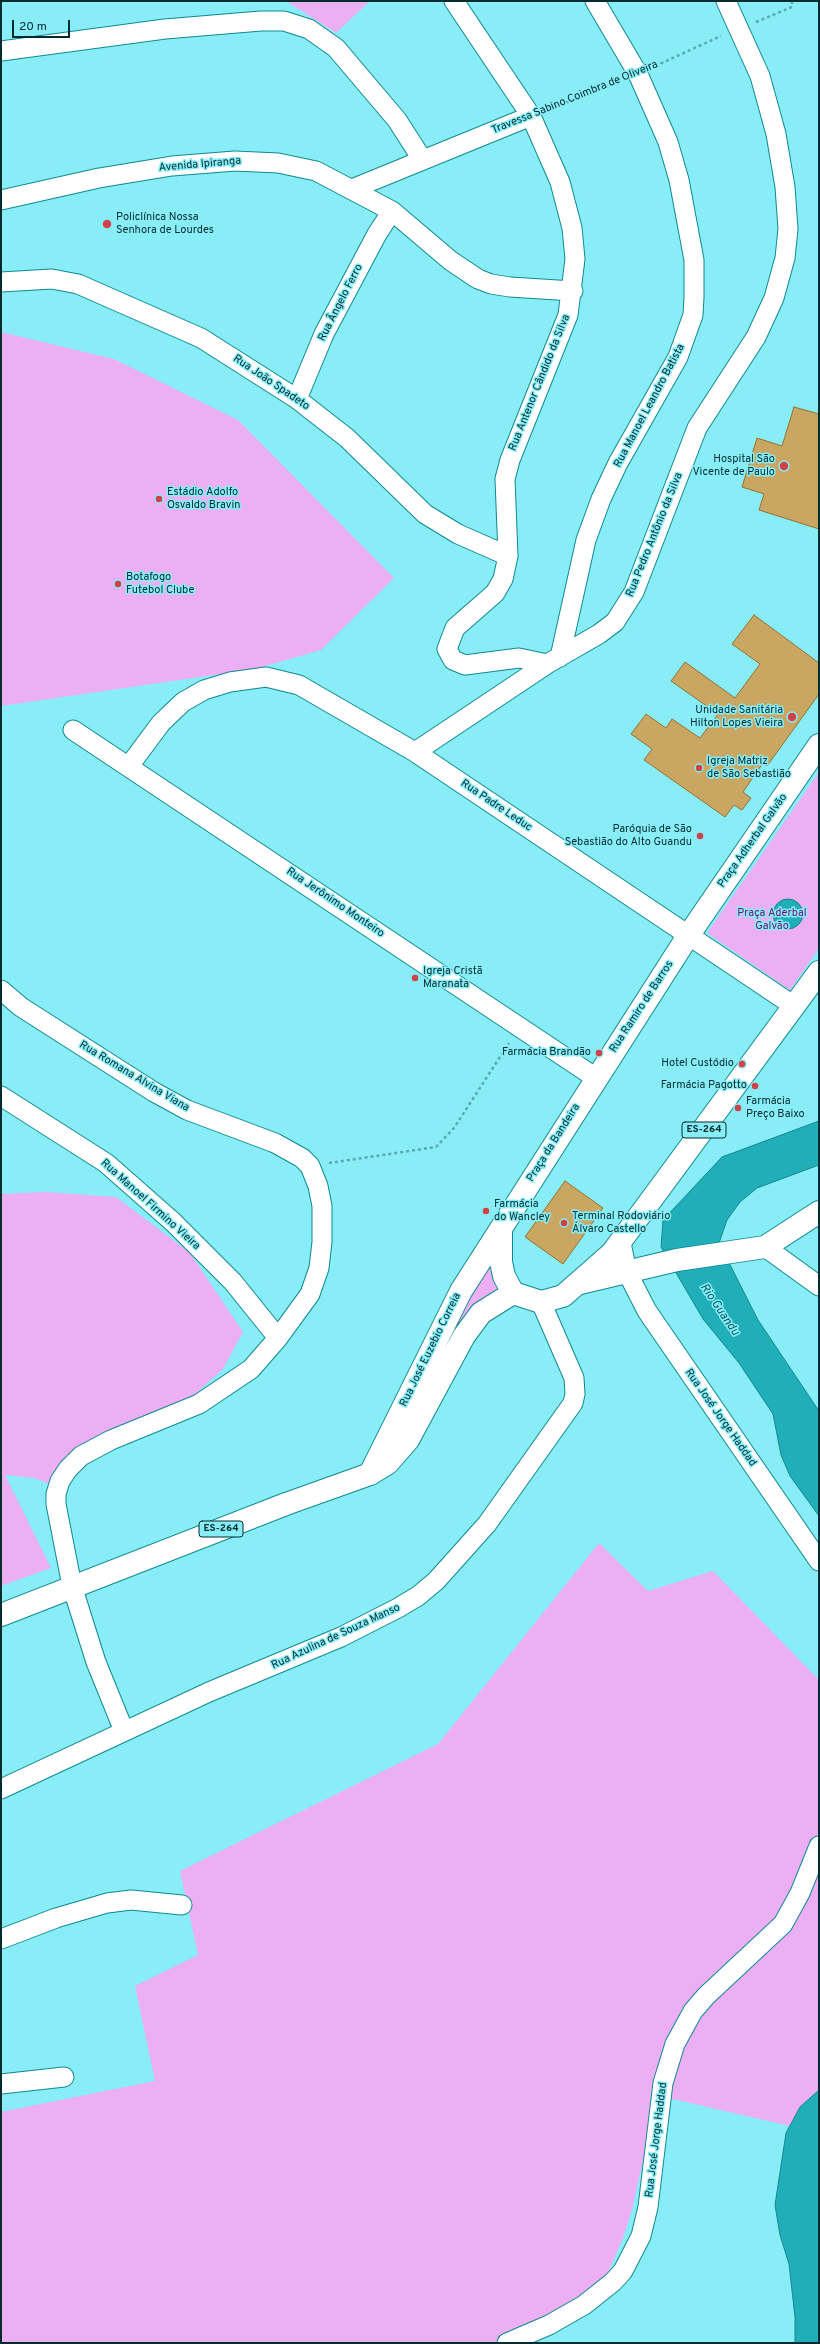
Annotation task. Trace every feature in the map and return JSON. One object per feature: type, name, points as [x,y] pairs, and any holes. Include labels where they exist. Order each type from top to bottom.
[{"type":"main road","name":"Praça Adherbal Galvão","points":[[688,936],[819,746]]},
{"type":"main road","name":"Rua Ramiro de Barros","points":[[596,1078],[688,936]]},
{"type":"main road","name":"ES-264","points":[[541,1302],[563,1296],[580,1283],[616,1248],[819,972]]},
{"type":"main road","name":"Praça da Bandeira","points":[[501,1230],[596,1078]]},
{"type":"main road","points":[[580,1283],[677,1260],[765,1247],[819,1212]]},
{"type":"main road","points":[[501,1230],[501,1262],[504,1276],[513,1293],[541,1302]]},
{"type":"main road","name":"Rua José Euzebio Correia","points":[[370,1474],[460,1291],[501,1230]]},
{"type":"main road","name":"Rua José Euzebio Correia","points":[[72,1586],[370,1474],[388,1463],[408,1440],[464,1336],[481,1313],[513,1293]]},
{"type":"main road","name":"ES-264","points":[[1,1615],[72,1586]]},
{"type":"street","name":"Rua Antenor Cândido da Silva","points":[[454,1],[531,116],[560,182],[572,228],[575,259],[573,291],[560,338],[510,460],[505,479],[508,556]]},
{"type":"street","name":"Rua Manoel Leandro Batista","points":[[554,661],[586,540],[601,499],[618,463],[678,357],[693,316],[694,260],[679,180],[668,142],[638,74],[595,1]]},
{"type":"street","name":"Rua Pedro Antônio da Silva","points":[[415,752],[554,661],[599,634],[615,622],[626,607],[634,592],[697,428],[756,337],[777,285],[785,258],[788,229],[785,187],[776,134],[760,76],[740,28],[726,1]]},
{"type":"street","points":[[1,51],[166,29],[261,20],[290,23],[309,29],[336,48],[397,120],[422,159]]},
{"type":"street","name":"Travessa Sabino Coimbra de Oliveira","points":[[352,189],[422,159],[531,116]]},
{"type":"street","name":"Avenida Ipiranga","points":[[1,200],[99,178],[172,166],[235,161],[278,163],[316,171],[392,211],[456,265],[478,279],[491,284],[510,287],[573,291]]},
{"type":"street","name":"Rua Ângelo Ferro","points":[[297,399],[324,334],[377,234],[392,211]]},
{"type":"street","name":"Rua João Spadeto","points":[[1,282],[52,279],[78,284],[97,291],[201,338],[297,399],[347,438],[425,514],[458,534],[508,556]]},
{"type":"street","points":[[508,556],[503,579],[494,593],[455,628],[448,644],[449,654],[458,663],[465,665],[515,658],[554,661]]},
{"type":"street","name":"Rua Padre Leduc","points":[[130,766],[141,747],[161,723],[183,702],[204,690],[230,682],[266,677],[299,685],[415,752],[794,1006]]},
{"type":"street","name":"Rua Jerônimo Monteiro","points":[[73,730],[130,766],[596,1078]]},
{"type":"street","name":"Rua Romana Alvina Viana","points":[[1,990],[22,1007],[154,1092],[187,1110],[275,1143],[302,1158],[310,1166]]},
{"type":"street","name":"Rua Manoel Firmino Vieira","points":[[1,1096],[106,1163],[173,1222],[233,1282],[278,1338]]},
{"type":"street","points":[[124,1731],[96,1662],[72,1586],[56,1504],[56,1494],[60,1481],[68,1469],[81,1456],[111,1440],[199,1404],[251,1369],[278,1338],[310,1294],[319,1268],[322,1242],[322,1206],[318,1186],[310,1166]]},
{"type":"street","points":[[765,1247],[819,1286]]},
{"type":"street","points":[[616,1248],[627,1272]]},
{"type":"street","name":"Rua José Jorge Haddad","points":[[627,1272],[647,1311],[819,1561]]},
{"type":"street","name":"Rua Azulina de Souza Manso","points":[[1,1789],[209,1692],[341,1637],[398,1608],[418,1596],[436,1581],[487,1524],[573,1403],[576,1384],[541,1302]]},
{"type":"street","name":"Rua José Jorge Haddad","points":[[507,2343],[548,2325],[584,2305],[613,2282],[623,2271],[641,2236],[648,2207],[663,2084],[675,2044],[693,2011],[706,1996],[783,1924],[800,1893],[819,1846]]},
{"type":"street","points":[[1,1939],[56,1918],[107,1903],[131,1900],[182,1906]]},
{"type":"street","points":[[1,2084],[64,2077]]},
{"type":"path","name":"Travessa Sabino Coimbra de Oliveira","points":[[531,116],[638,74],[740,28],[792,7],[792,1]]},
{"type":"path","points":[[310,1166],[436,1147],[454,1128],[520,1026]]},
{"type":"green space","points":[[286,1],[370,1],[336,33]]},
{"type":"green space","name":"Estádio Adolfo Osvaldo Bravin","points":[[1,332],[114,359],[238,420],[394,578],[321,650],[255,669],[1,706]]},
{"type":"green space","name":"Praça Aderbal Galvão","points":[[819,772],[819,948],[790,990],[707,933]]},
{"type":"green space","points":[[45,1192],[116,1197],[190,1253],[243,1332],[223,1369],[172,1415],[85,1461],[55,1486],[34,1478],[5,1475],[51,1568],[1,1586],[1,1194]]},
{"type":"green space","points":[[488,1264],[497,1289],[471,1312],[423,1392],[457,1318]]},
{"type":"green space","points":[[599,1543],[648,1591],[713,1571],[819,1680],[819,2090],[800,2107],[790,2126],[651,2094],[645,2151],[632,2210],[623,2238],[603,2285],[534,2343],[1,2343],[1,2112],[155,2081],[135,1986],[198,1955],[180,1871],[438,1744]]},
{"type":"water","points":[[788,899],[794,900],[802,908],[802,920],[794,928],[788,929],[782,928],[774,920],[773,914],[774,908],[782,900]]},
{"type":"water","name":"Rio Guandu","points":[[819,1121],[819,1165],[757,1188],[740,1202],[727,1220],[719,1243],[758,1320],[819,1411],[819,1516],[790,1476],[781,1455],[773,1414],[739,1363],[703,1319],[661,1247],[663,1220],[722,1157]]},
{"type":"water","points":[[819,2090],[819,2343],[795,2343],[795,2317],[789,2264],[780,2235],[775,2205],[786,2133],[800,2107]]},
{"type":"building","name":"Hospital São Vicente de Paulo","points":[[794,407],[819,414],[819,529],[759,510],[764,494],[742,487],[757,438],[782,446]]},
{"type":"building","points":[[754,615],[819,663],[819,694],[767,766],[763,763],[743,792],[751,798],[742,810],[734,805],[725,817],[644,760],[652,749],[631,734],[646,714],[666,728],[672,719],[700,738],[718,714],[671,681],[685,662],[735,698],[760,664],[732,644]]},
{"type":"building","name":"Terminal Rodoviário Álvaro Castello","points":[[565,1181],[603,1208],[563,1264],[525,1237]]},
{"type":"place","name":"Policlínica Nossa Senhora de Lourdes","points":[[107,224]]},
{"type":"place","name":"Hospital São Vicente de Paulo","points":[[784,466]]},
{"type":"place","name":"Estádio Adolfo Osvaldo Bravin","points":[[159,499]]},
{"type":"place","name":"Botafogo Futebol Clube","points":[[118,584]]},
{"type":"place","name":"Unidade Sanitária Hilton Lopes Vieira","points":[[792,717]]},
{"type":"place","name":"Igreja Matriz de São Sebastião","points":[[699,768]]},
{"type":"place","name":"Paróquia de São Sebastião do Alto Guandu","points":[[700,836]]},
{"type":"place","name":"Igreja Cristã Maranata","points":[[415,978]]},
{"type":"place","name":"Farmácia Brandão","points":[[599,1053]]},
{"type":"place","name":"Hotel Custódio","points":[[742,1064]]},
{"type":"place","name":"Farmácia Pagotto","points":[[755,1086]]},
{"type":"place","name":"Farmácia Preço Baixo","points":[[738,1108]]},
{"type":"place","name":"Farmácia do Wancley","points":[[486,1211]]},
{"type":"place","name":"Terminal Rodoviário Álvaro Castello","points":[[564,1223]]}]
